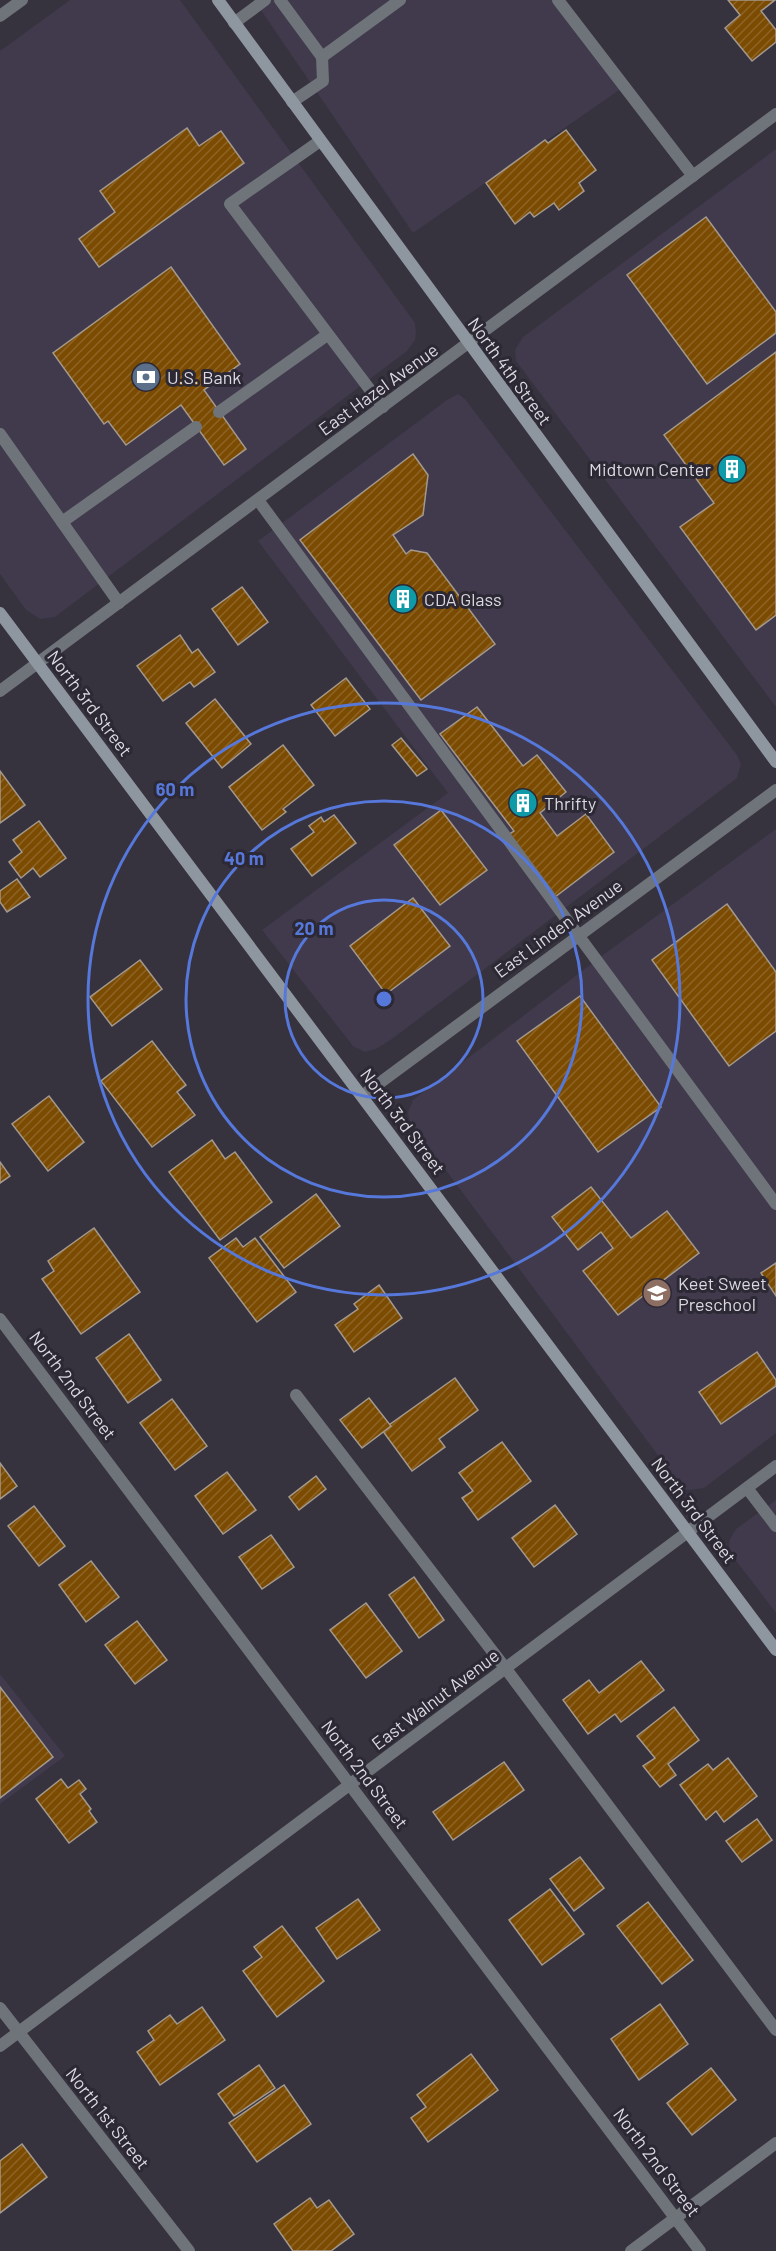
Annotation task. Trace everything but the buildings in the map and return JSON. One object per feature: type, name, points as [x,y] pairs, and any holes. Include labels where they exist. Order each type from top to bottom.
[{"type":"main road","name":"North 4th Street","points":[[218,0],[776,762]]},
{"type":"main road","name":"North 3rd Street","points":[[0,613],[776,1650]]},
{"type":"street","points":[[0,16],[22,0]]},
{"type":"street","points":[[234,23],[265,0]]},
{"type":"street","points":[[280,0],[322,57],[323,81],[292,102]]},
{"type":"street","points":[[322,57],[400,0]]},
{"type":"street","points":[[558,0],[693,176]]},
{"type":"street","name":"East Hazel Avenue","points":[[0,691],[776,114]]},
{"type":"street","points":[[320,141],[230,204],[383,407]]},
{"type":"street","points":[[219,412],[327,334]]},
{"type":"street","points":[[62,522],[196,427]]},
{"type":"street","points":[[0,434],[119,603]]},
{"type":"street","points":[[258,500],[776,1204]]},
{"type":"street","name":"East Linden Avenue","points":[[362,1096],[776,790]]},
{"type":"street","name":"North 2nd Street","points":[[0,1319],[700,2251]]},
{"type":"street","points":[[296,1395],[506,1669],[776,2030]]},
{"type":"street","name":"East Walnut Avenue","points":[[0,2046],[776,1466]]},
{"type":"street","points":[[747,1488],[776,1526]]},
{"type":"street","name":"North 1st Street","points":[[0,2008],[189,2251]]},
{"type":"street","points":[[632,2251],[776,2143]]},
{"type":"shaded area","points":[[70,0],[180,0],[415,323],[416,332],[415,340],[407,351],[55,617],[40,619],[26,610],[0,574],[0,51]]},
{"type":"shaded area","points":[[254,0],[565,0],[628,84],[413,233]]},
{"type":"shaded area","points":[[776,149],[776,707],[516,361],[515,350],[523,337]]},
{"type":"shaded area","points":[[458,394],[465,399],[737,755],[741,764],[737,778],[392,1039],[376,1049],[365,1052],[353,1046],[262,930],[448,793],[258,541]]},
{"type":"shaded area","points":[[776,829],[776,1433],[704,1488],[690,1490],[683,1489],[410,1122],[408,1112],[413,1100],[603,955]]},
{"type":"shaded area","points":[[776,1500],[776,1613],[731,1554],[729,1546],[736,1529]]},
{"type":"shaded area","points":[[0,1674],[65,1756],[0,1804]]},
{"type":"place","name":"U.S. Bank","points":[[146,377]]},
{"type":"place","name":"Midtown Center","points":[[732,469]]},
{"type":"place","name":"CDA Glass","points":[[403,599]]},
{"type":"place","name":"Thrifty","points":[[523,803]]},
{"type":"place","name":"Keet Sweet Preschool","points":[[657,1293]]}]
